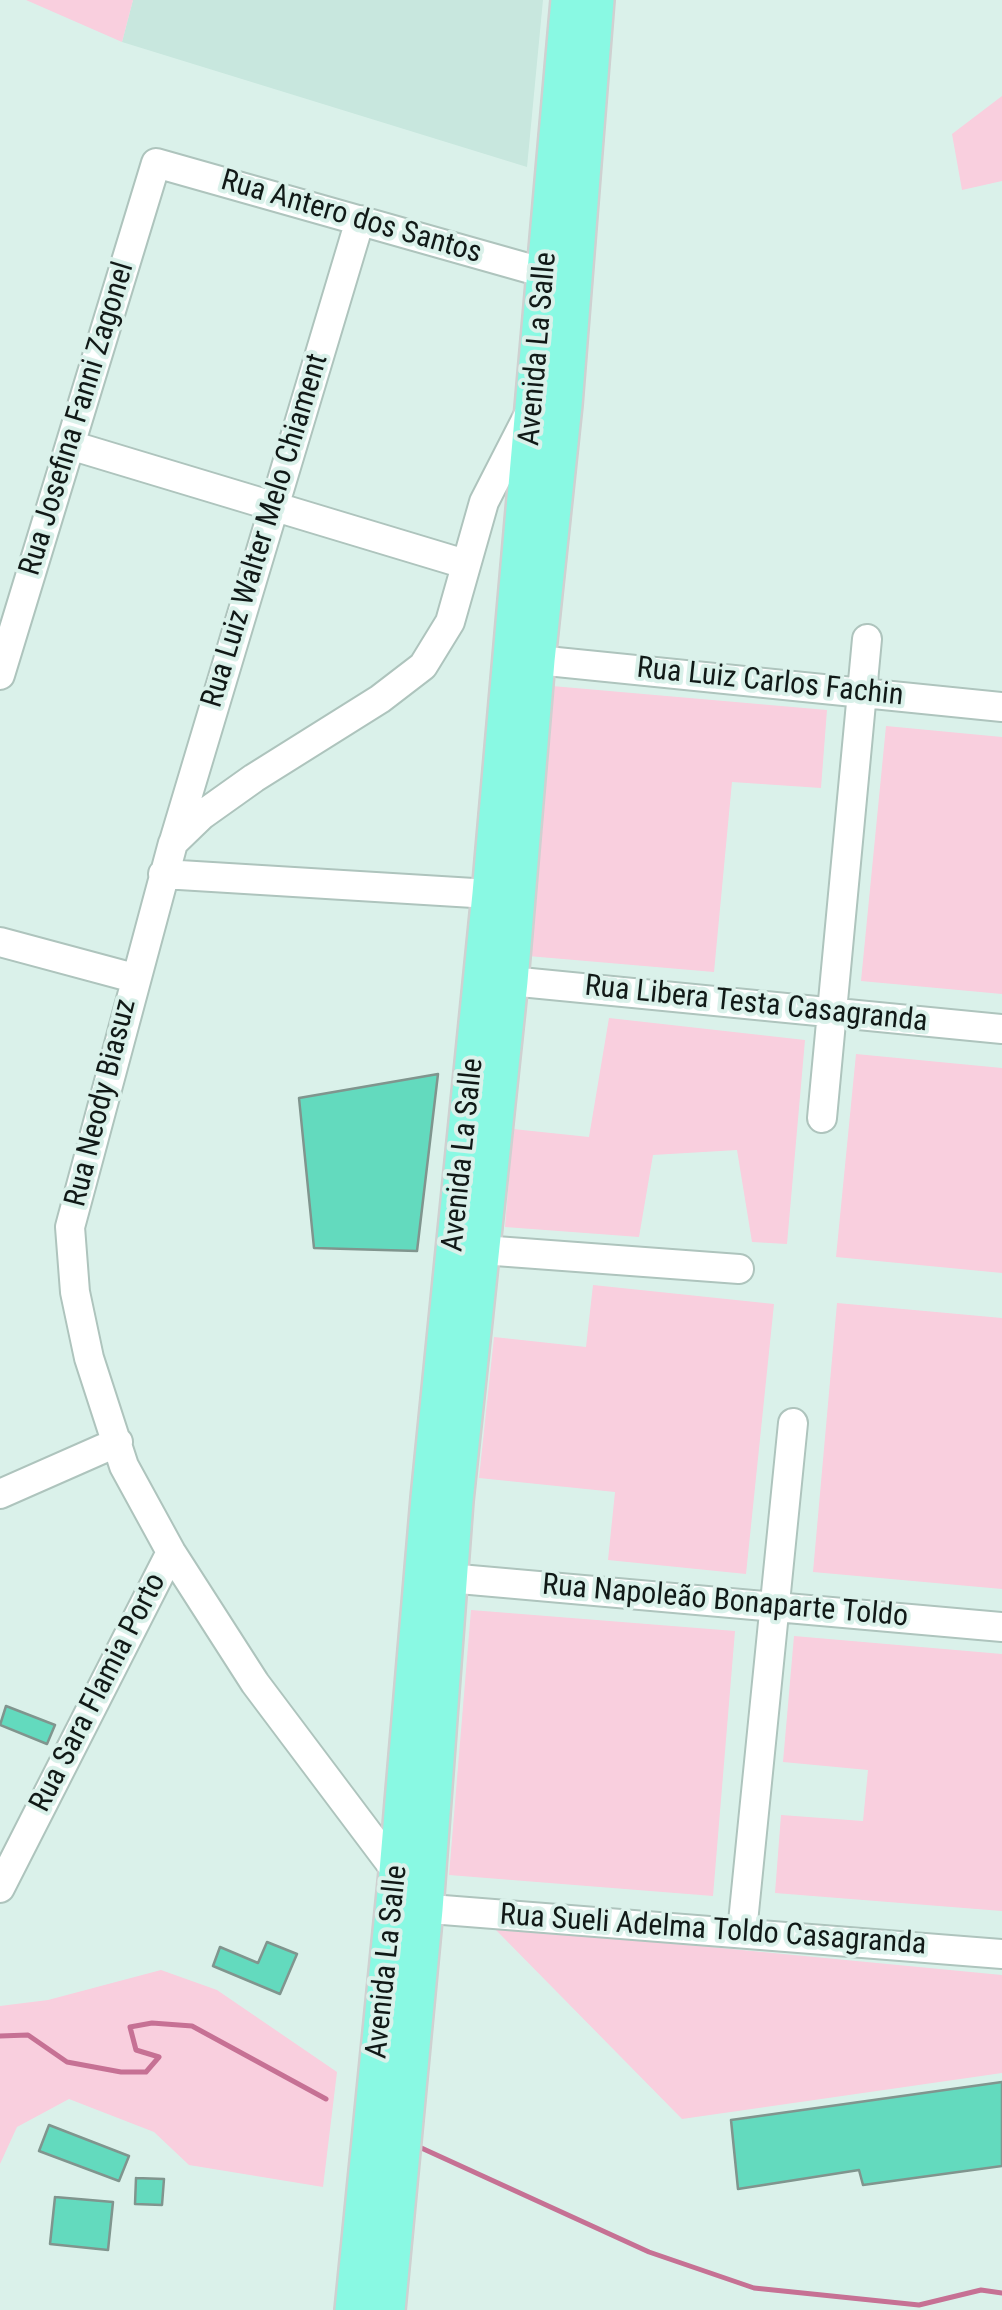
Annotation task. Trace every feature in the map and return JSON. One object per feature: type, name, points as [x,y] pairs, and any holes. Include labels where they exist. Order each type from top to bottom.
[{"type":"main road","name":"Avenida La Salle","points":[[387,2310],[405,1895],[484,1086],[510,981],[537,660],[549,404],[546,272],[569,0]]},
{"type":"main road","name":"Avenida La Salle","points":[[353,2310],[448,1578],[442,1500],[482,1250],[490,894],[596,0]]},
{"type":"street","name":"Rua Antero dos Santos","points":[[156,163],[546,272]]},
{"type":"street","name":"Rua Josefina Fanni Zagonel","points":[[0,675],[156,163]]},
{"type":"street","name":"Rua Luiz Walter Melo Chiament","points":[[173,842],[360,220]]},
{"type":"street","points":[[173,842],[202,815],[254,778],[380,699],[423,666],[450,622],[484,502],[549,404]]},
{"type":"street","points":[[70,445],[464,564]]},
{"type":"street","points":[[822,1118],[866,639]]},
{"type":"street","name":"Rua Luiz Carlos Fachin","points":[[537,660],[1002,707]]},
{"type":"street","name":"Rua Neody Biasuz","points":[[173,842],[70,1227],[76,1292],[89,1358],[124,1466],[171,1552],[255,1683],[405,1895]]},
{"type":"street","points":[[163,874],[490,894]]},
{"type":"street","points":[[0,942],[134,978]]},
{"type":"street","name":"Rua Libera Testa Casagranda","points":[[510,981],[1002,1030]]},
{"type":"street","points":[[482,1250],[738,1269]]},
{"type":"street","points":[[742,1932],[793,1423]]},
{"type":"street","points":[[0,1494],[118,1442]]},
{"type":"street","name":"Rua Sara Flamia Porto","points":[[0,1888],[171,1552]]},
{"type":"street","name":"Rua Napoleão Bonaparte Toldo","points":[[448,1578],[1002,1626]]},
{"type":"street","name":"Rua Sueli Adelma Toldo Casagranda","points":[[405,1895],[742,1932],[1002,1954]]},
{"type":"shaded area","points":[[26,0],[133,0],[122,42]]},
{"type":"shaded area","points":[[133,0],[543,0],[527,167],[122,42]]},
{"type":"shaded area","points":[[1002,96],[1002,181],[962,190],[952,134]]},
{"type":"shaded area","points":[[552,686],[827,710],[821,788],[732,782],[714,972],[528,956]]},
{"type":"shaded area","points":[[886,726],[1002,737],[1002,994],[861,981]]},
{"type":"shaded area","points":[[609,1018],[805,1040],[787,1244],[752,1242],[737,1150],[653,1155],[639,1237],[505,1227],[513,1129],[589,1137]]},
{"type":"shaded area","points":[[856,1054],[1002,1068],[1002,1273],[836,1257]]},
{"type":"shaded area","points":[[593,1285],[774,1304],[746,1574],[608,1560],[615,1492],[479,1478],[494,1337],[586,1347]]},
{"type":"shaded area","points":[[837,1303],[1002,1318],[1002,1589],[813,1572]]},
{"type":"shaded area","points":[[471,1610],[735,1631],[713,1896],[449,1875]]},
{"type":"shaded area","points":[[794,1636],[1002,1654],[1002,1911],[775,1893],[781,1815],[863,1821],[868,1770],[783,1762]]},
{"type":"shaded area","points":[[492,1926],[1002,1975],[1002,2073],[682,2119]]},
{"type":"shaded area","points":[[161,1970],[217,1990],[337,2072],[323,2187],[189,2165],[154,2132],[69,2099],[17,2127],[0,2164],[0,2006],[48,2000]]},
{"type":"building","points":[[438,1074],[417,1251],[314,1248],[299,1098]]},
{"type":"building","points":[[6,1706],[55,1725],[47,1744],[0,1725]]},
{"type":"building","points":[[267,1942],[297,1954],[280,1994],[213,1966],[220,1947],[258,1963]]},
{"type":"building","points":[[1002,2082],[1002,2166],[863,2185],[859,2170],[738,2189],[731,2120]]},
{"type":"building","points":[[49,2125],[129,2156],[119,2181],[39,2151]]},
{"type":"building","points":[[136,2178],[164,2179],[162,2205],[135,2204]]},
{"type":"building","points":[[55,2197],[113,2202],[108,2250],[50,2244]]},
{"type":"waterway","points":[[0,2036],[28,2035],[67,2062],[121,2072],[146,2072],[159,2057],[136,2050],[130,2027],[152,2023],[192,2026],[326,2099]]},
{"type":"waterway","points":[[417,2146],[649,2252],[754,2288],[919,2305],[981,2290],[1002,2293]]}]
